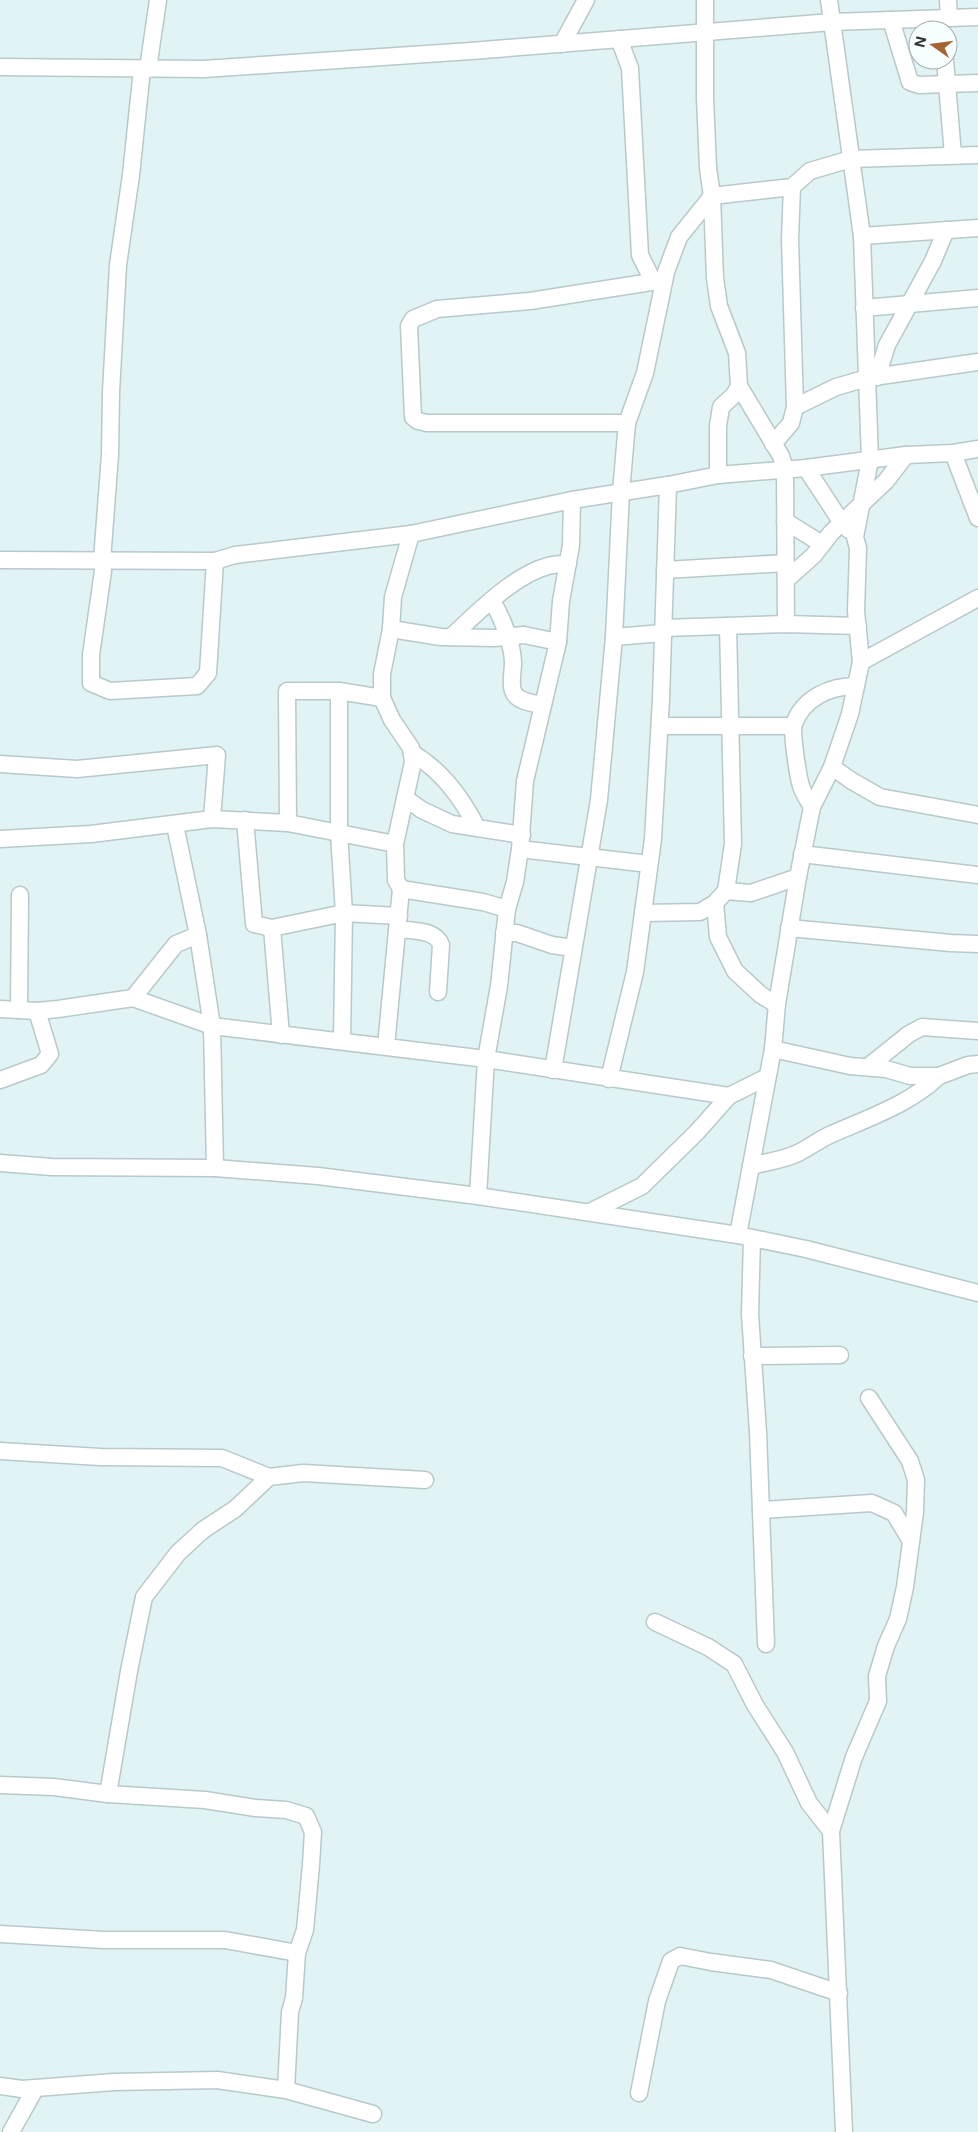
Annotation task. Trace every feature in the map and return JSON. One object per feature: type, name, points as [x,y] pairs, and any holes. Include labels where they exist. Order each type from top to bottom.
[{"type":"street","points":[[158,0],[145,69],[118,265],[111,392],[110,455],[101,595],[91,655],[91,682],[110,690],[197,686],[208,672],[215,561]]},
{"type":"street","points":[[562,44],[586,0]]},
{"type":"street","points":[[705,0],[705,98],[708,168],[712,196],[715,278],[719,306],[737,353],[739,386],[773,444],[785,469],[786,624]]},
{"type":"street","points":[[766,1644],[761,1510],[745,1236],[751,1166],[766,1077],[773,1048],[777,1005],[789,928],[812,807],[832,767],[850,714],[861,662],[856,611],[858,548],[856,537],[870,460],[872,378],[864,308],[862,236],[829,0]]},
{"type":"street","points":[[944,20],[948,0]]},
{"type":"street","points":[[958,20],[978,17]]},
{"type":"street","points":[[891,20],[910,82],[919,85],[978,83]]},
{"type":"street","points":[[0,67],[204,69],[562,44],[832,22],[908,21]]},
{"type":"street","points":[[619,39],[630,68],[640,255],[659,280]]},
{"type":"street","points":[[946,70],[952,155]]},
{"type":"street","points":[[552,1070],[599,800],[614,637],[621,492],[627,422],[645,373],[659,280],[679,238],[712,196],[792,187],[810,171],[851,159],[978,155]]},
{"type":"street","points":[[773,444],[791,423],[795,407],[790,239],[792,187]]},
{"type":"street","points":[[862,236],[978,228]]},
{"type":"street","points":[[872,378],[908,304],[933,261],[946,230]]},
{"type":"street","points":[[627,422],[427,423],[418,421],[413,417],[409,326],[413,319],[437,309],[530,301],[659,280]]},
{"type":"street","points":[[864,308],[978,298]]},
{"type":"street","points":[[795,407],[836,387],[872,378],[978,362]]},
{"type":"street","points":[[718,475],[718,426],[721,407],[734,395],[739,386]]},
{"type":"street","points":[[0,560],[215,561],[235,556],[411,534],[572,500],[718,475],[806,468],[906,455],[952,453],[978,449]]},
{"type":"street","points":[[952,453],[978,518]]},
{"type":"street","points":[[665,570],[786,571],[814,555],[842,523],[886,481],[906,455]]},
{"type":"street","points":[[806,468],[842,523],[856,537]]},
{"type":"street","points":[[609,1079],[635,972],[653,839],[660,726],[668,485]]},
{"type":"street","points":[[478,1196],[486,1059],[499,986],[507,909],[515,882],[521,842],[525,781],[558,642],[561,601],[571,545],[572,500]]},
{"type":"street","points":[[785,521],[822,544]]},
{"type":"street","points":[[386,1046],[402,889],[396,880],[396,844],[413,762],[412,752],[406,738],[392,720],[382,698],[382,674],[391,629],[393,596],[411,534]]},
{"type":"street","points":[[451,637],[492,601],[531,572],[549,565],[568,564]]},
{"type":"street","points":[[861,662],[970,607],[978,598]]},
{"type":"street","points":[[492,601],[500,614],[514,662],[513,691],[518,698],[529,703],[543,705]]},
{"type":"street","points":[[614,637],[663,630],[728,626],[786,624],[858,626]]},
{"type":"street","points":[[643,913],[700,912],[715,903],[726,891],[732,844],[728,626]]},
{"type":"street","points":[[391,629],[451,637],[524,634],[558,642]]},
{"type":"street","points":[[812,807],[801,787],[793,726],[802,709],[823,692],[842,686],[856,686]]},
{"type":"street","points":[[288,822],[286,691],[339,691],[382,698]]},
{"type":"street","points":[[339,691],[339,833],[344,913],[342,1041]]},
{"type":"street","points":[[660,726],[793,726]]},
{"type":"street","points":[[412,752],[428,762],[446,781],[466,807],[477,828]]},
{"type":"street","points":[[0,764],[77,768],[217,755],[212,819]]},
{"type":"street","points":[[832,767],[852,782],[880,797],[978,815]]},
{"type":"street","points":[[405,798],[422,810],[452,824],[477,828],[521,842],[589,856],[650,864]]},
{"type":"street","points":[[0,839],[91,834],[212,819],[288,822],[396,844]]},
{"type":"street","points":[[245,820],[254,924],[272,928],[344,913],[398,922],[434,934],[439,939],[441,945],[438,992]]},
{"type":"street","points":[[174,825],[198,935],[212,1026],[215,1168]]},
{"type":"street","points":[[802,854],[978,875]]},
{"type":"street","points":[[726,891],[751,893],[798,878]]},
{"type":"street","points":[[402,889],[483,902],[507,909]]},
{"type":"street","points":[[19,1010],[20,895]]},
{"type":"street","points":[[715,903],[718,937],[735,971],[761,995],[777,1005]]},
{"type":"street","points":[[272,928],[281,1035]]},
{"type":"street","points":[[789,928],[951,944],[978,944]]},
{"type":"street","points":[[504,933],[517,933],[552,945],[574,948]]},
{"type":"street","points":[[133,998],[176,944],[198,935]]},
{"type":"street","points":[[0,1008],[37,1011],[133,998],[212,1026],[486,1059],[729,1096]]},
{"type":"street","points":[[0,1080],[41,1065],[50,1054],[37,1011]]},
{"type":"street","points":[[869,1066],[909,1034],[922,1028],[978,1031]]},
{"type":"street","points":[[773,1048],[850,1066],[869,1066],[910,1076],[939,1076],[968,1065],[978,1064]]},
{"type":"street","points":[[751,1166],[797,1154],[831,1134],[896,1105],[928,1087],[939,1076]]},
{"type":"street","points":[[590,1212],[642,1186],[697,1132],[729,1096],[766,1077]]},
{"type":"street","points":[[0,1163],[52,1167],[215,1168],[318,1176],[478,1196],[745,1236],[806,1249],[978,1293]]},
{"type":"street","points":[[752,1356],[840,1355]]},
{"type":"street","points":[[844,2132],[830,1831],[854,1757],[878,1701],[877,1676],[886,1646],[898,1619],[911,1541],[916,1480],[910,1461],[869,1398]]},
{"type":"street","points":[[0,1451],[100,1457],[222,1458],[269,1477],[303,1473],[425,1480]]},
{"type":"street","points":[[108,1794],[144,1597],[178,1553],[203,1530],[235,1509],[269,1477]]},
{"type":"street","points":[[761,1510],[872,1503],[894,1513],[911,1541]]},
{"type":"street","points":[[654,1622],[708,1647],[734,1664],[755,1706],[785,1752],[809,1803],[830,1831]]},
{"type":"street","points":[[0,1785],[54,1787],[108,1794],[205,1800],[256,1808],[286,1810],[306,1816],[312,1832],[311,1865],[304,1930],[297,1953],[294,1998],[290,2012],[286,2090]]},
{"type":"street","points":[[0,1934],[104,1940],[225,1940],[297,1953]]},
{"type":"street","points":[[639,2093],[657,2001],[671,1961],[680,1956],[771,1970],[839,1993]]},
{"type":"street","points":[[0,2086],[22,2089],[114,2082],[208,2080],[286,2090],[373,2114]]},
{"type":"street","points":[[11,2132],[35,2088]]}]
